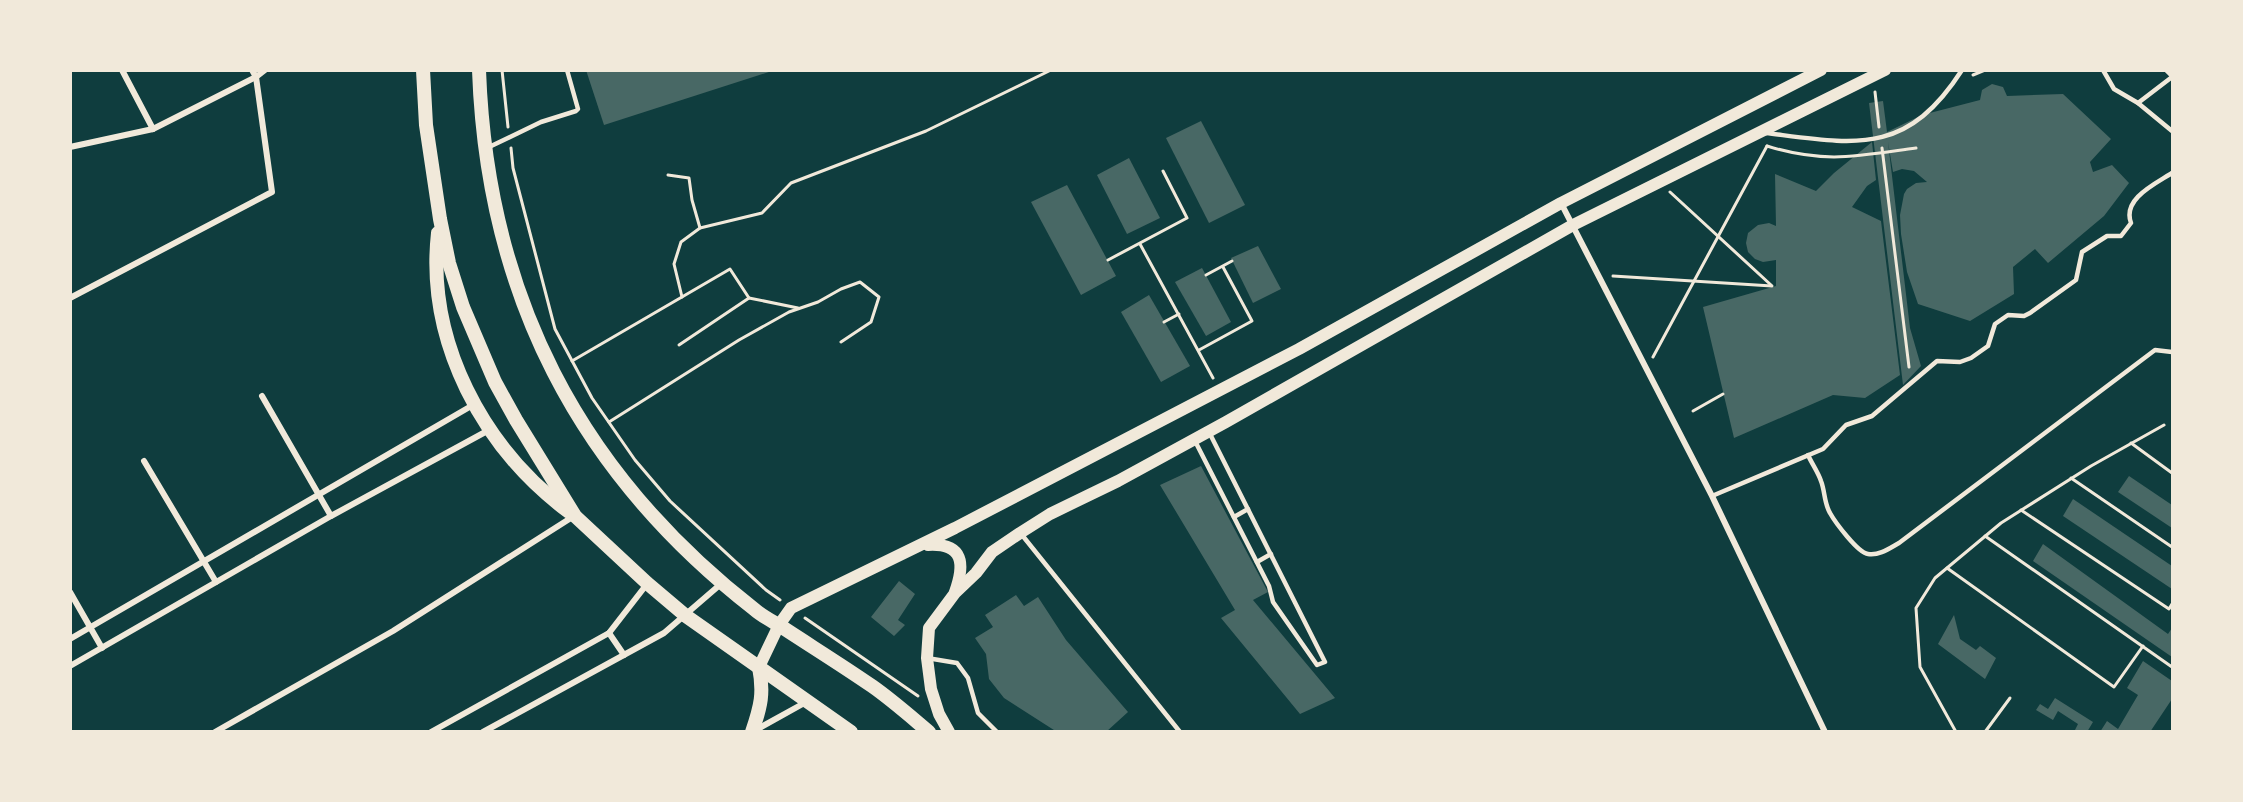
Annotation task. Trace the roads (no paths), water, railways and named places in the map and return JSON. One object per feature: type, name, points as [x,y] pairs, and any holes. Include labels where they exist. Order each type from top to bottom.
[{"type":"main road","points":[[423,70],[426,126],[440,219],[449,263],[475,340],[516,420],[575,516]]},
{"type":"main road","points":[[479,70],[485,150],[494,204],[510,266],[537,338],[578,417],[629,489],[689,555],[757,612],[873,687],[929,732]]},
{"type":"main road","points":[[752,732],[761,706],[762,685],[759,667],[779,625],[791,608],[924,545],[1309,343],[1561,203],[1821,70]]},
{"type":"main road","points":[[949,732],[931,689],[927,658],[929,628],[955,593],[976,573],[992,552],[1050,514],[1119,481],[1209,432],[1573,225],[1757,138],[1885,70]]},
{"type":"main road","points":[[440,219],[436,252],[445,329],[457,368],[473,405],[489,430],[528,478],[575,516],[686,616],[809,701],[846,730]]},
{"type":"main road","points":[[924,545],[942,544],[953,549],[959,556],[962,567],[955,593]]},
{"type":"street","points":[[122,70],[153,129]]},
{"type":"street","points":[[70,298],[272,192],[256,77],[252,70]]},
{"type":"street","points":[[70,147],[153,129],[256,77],[265,70]]},
{"type":"street","points":[[1561,203],[1712,496],[1826,732]]},
{"type":"street","points":[[262,396],[331,516]]},
{"type":"street","points":[[70,639],[473,405]]},
{"type":"street","points":[[70,666],[331,516],[489,430]]},
{"type":"street","points":[[144,460],[216,582]]},
{"type":"street","points":[[215,732],[393,631],[575,516]]},
{"type":"street","points":[[431,732],[609,633],[647,583]]},
{"type":"street","points":[[483,732],[664,633],[722,584]]},
{"type":"street","points":[[70,592],[102,648]]},
{"type":"street","points":[[609,633],[617,648],[624,655]]},
{"type":"street","points":[[752,732],[809,701]]},
{"type":"lane","points":[[485,150],[541,122],[578,109],[567,70]]},
{"type":"lane","points":[[1757,138],[1827,142],[1868,141],[1881,138],[1898,132],[1925,116],[1949,90],[1962,70]]},
{"type":"lane","points":[[2103,70],[2114,88],[2138,103],[2172,131]]},
{"type":"lane","points":[[2138,103],[2172,77],[2166,70]]},
{"type":"lane","points":[[1712,496],[1823,449],[1846,425],[1872,416],[1937,361],[1960,362],[1971,358],[1988,346],[1995,324],[2008,315],[2030,313],[2076,280],[2082,252],[2103,238],[2121,236],[2127,231],[2131,223],[2129,213],[2132,204],[2150,186],[2172,173]]},
{"type":"lane","points":[[1808,455],[1822,482],[1830,513],[1850,539],[1861,551],[1868,554],[1883,552],[1899,543],[2155,350],[2172,352]]},
{"type":"lane","points":[[1194,440],[1269,586],[1273,602],[1317,665],[1325,662],[1209,432]]},
{"type":"lane","points":[[1234,517],[1248,509]]},
{"type":"lane","points":[[1020,533],[1180,732]]},
{"type":"lane","points":[[1257,562],[1271,554]]},
{"type":"lane","points":[[927,658],[957,663],[968,678],[978,713],[997,732]]}]
